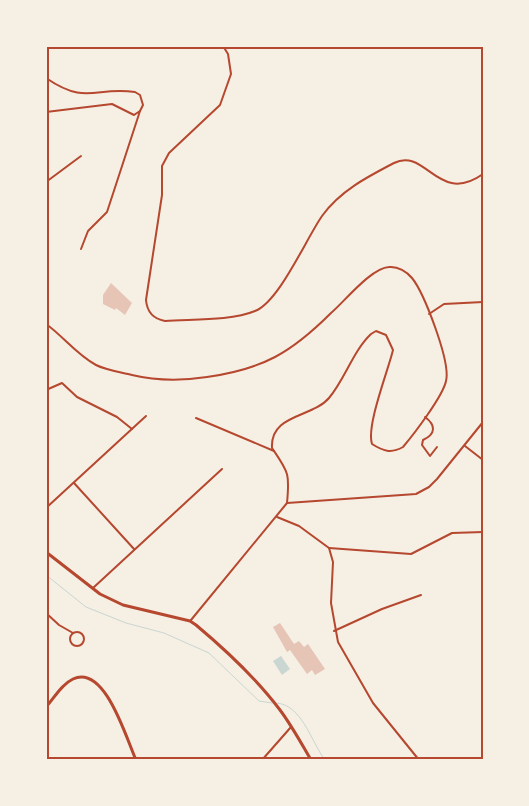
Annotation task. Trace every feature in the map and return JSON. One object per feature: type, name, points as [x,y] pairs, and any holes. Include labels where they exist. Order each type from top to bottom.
[{"type":"main road","points":[[46,552],[92,589],[123,604],[190,621],[250,674],[282,712],[311,760]]},
{"type":"main road","points":[[46,707],[72,679],[81,676],[95,681],[110,702],[136,760]]},
{"type":"street","points":[[224,46],[228,54],[231,74],[220,105],[169,153],[162,166],[162,195],[146,300],[147,308],[157,320],[165,321],[243,314],[263,307],[284,280],[322,216],[337,199],[361,181],[397,162],[404,159],[413,162],[444,182],[456,185],[465,184],[483,174]]},
{"type":"street","points":[[46,78],[66,90],[83,94],[136,92],[143,100],[143,105],[107,212],[88,230],[81,249]]},
{"type":"street","points":[[46,112],[112,104],[129,114],[134,115],[140,111]]},
{"type":"street","points":[[46,182],[81,156]]},
{"type":"street","points":[[46,324],[94,364],[152,380],[172,380],[238,373],[273,359],[307,336],[363,282],[377,271],[386,267],[403,270],[411,277],[418,288],[442,348],[447,371],[446,382],[441,393],[412,437],[396,451],[380,449],[372,444],[370,437],[376,405],[393,350],[386,335],[376,331],[367,337],[342,379],[324,404],[288,420],[276,429],[272,442],[274,451],[287,471],[287,503],[190,621]]},
{"type":"street","points":[[429,314],[444,304],[483,302]]},
{"type":"street","points":[[46,390],[62,383],[77,397],[118,417],[132,429]]},
{"type":"street","points":[[46,508],[146,416]]},
{"type":"street","points":[[425,417],[433,425],[434,431],[431,437],[424,440],[422,445],[430,456],[437,447]]},
{"type":"street","points":[[196,418],[274,451]]},
{"type":"street","points":[[287,503],[416,494],[433,483],[483,422]]},
{"type":"street","points":[[464,446],[483,460]]},
{"type":"street","points":[[92,589],[222,469]]},
{"type":"street","points":[[74,484],[134,549]]},
{"type":"street","points":[[277,517],[299,526],[329,548],[411,554],[452,533],[483,532]]},
{"type":"street","points":[[329,548],[333,562],[331,603],[334,631],[338,642],[369,697],[419,760]]},
{"type":"street","points":[[334,631],[382,609],[422,595]]},
{"type":"street","points":[[46,613],[59,625],[73,633],[80,632],[84,636],[84,640],[80,646],[71,643],[70,636],[73,633]]},
{"type":"street","points":[[262,760],[291,727]]},
{"type":"shaded area","points":[[281,656],[290,669],[282,675],[273,661]]},
{"type":"building","points":[[111,283],[132,303],[125,315],[116,308],[115,310],[103,304],[103,295]]},
{"type":"building","points":[[280,623],[294,644],[299,641],[304,647],[308,644],[325,669],[315,675],[312,670],[307,674],[290,650],[287,652],[273,627]]},
{"type":"waterway","points":[[46,575],[86,607],[126,623],[164,633],[209,653],[259,701],[272,703]]},
{"type":"waterway","points":[[276,703],[285,705],[293,710],[305,725],[325,760]]}]
